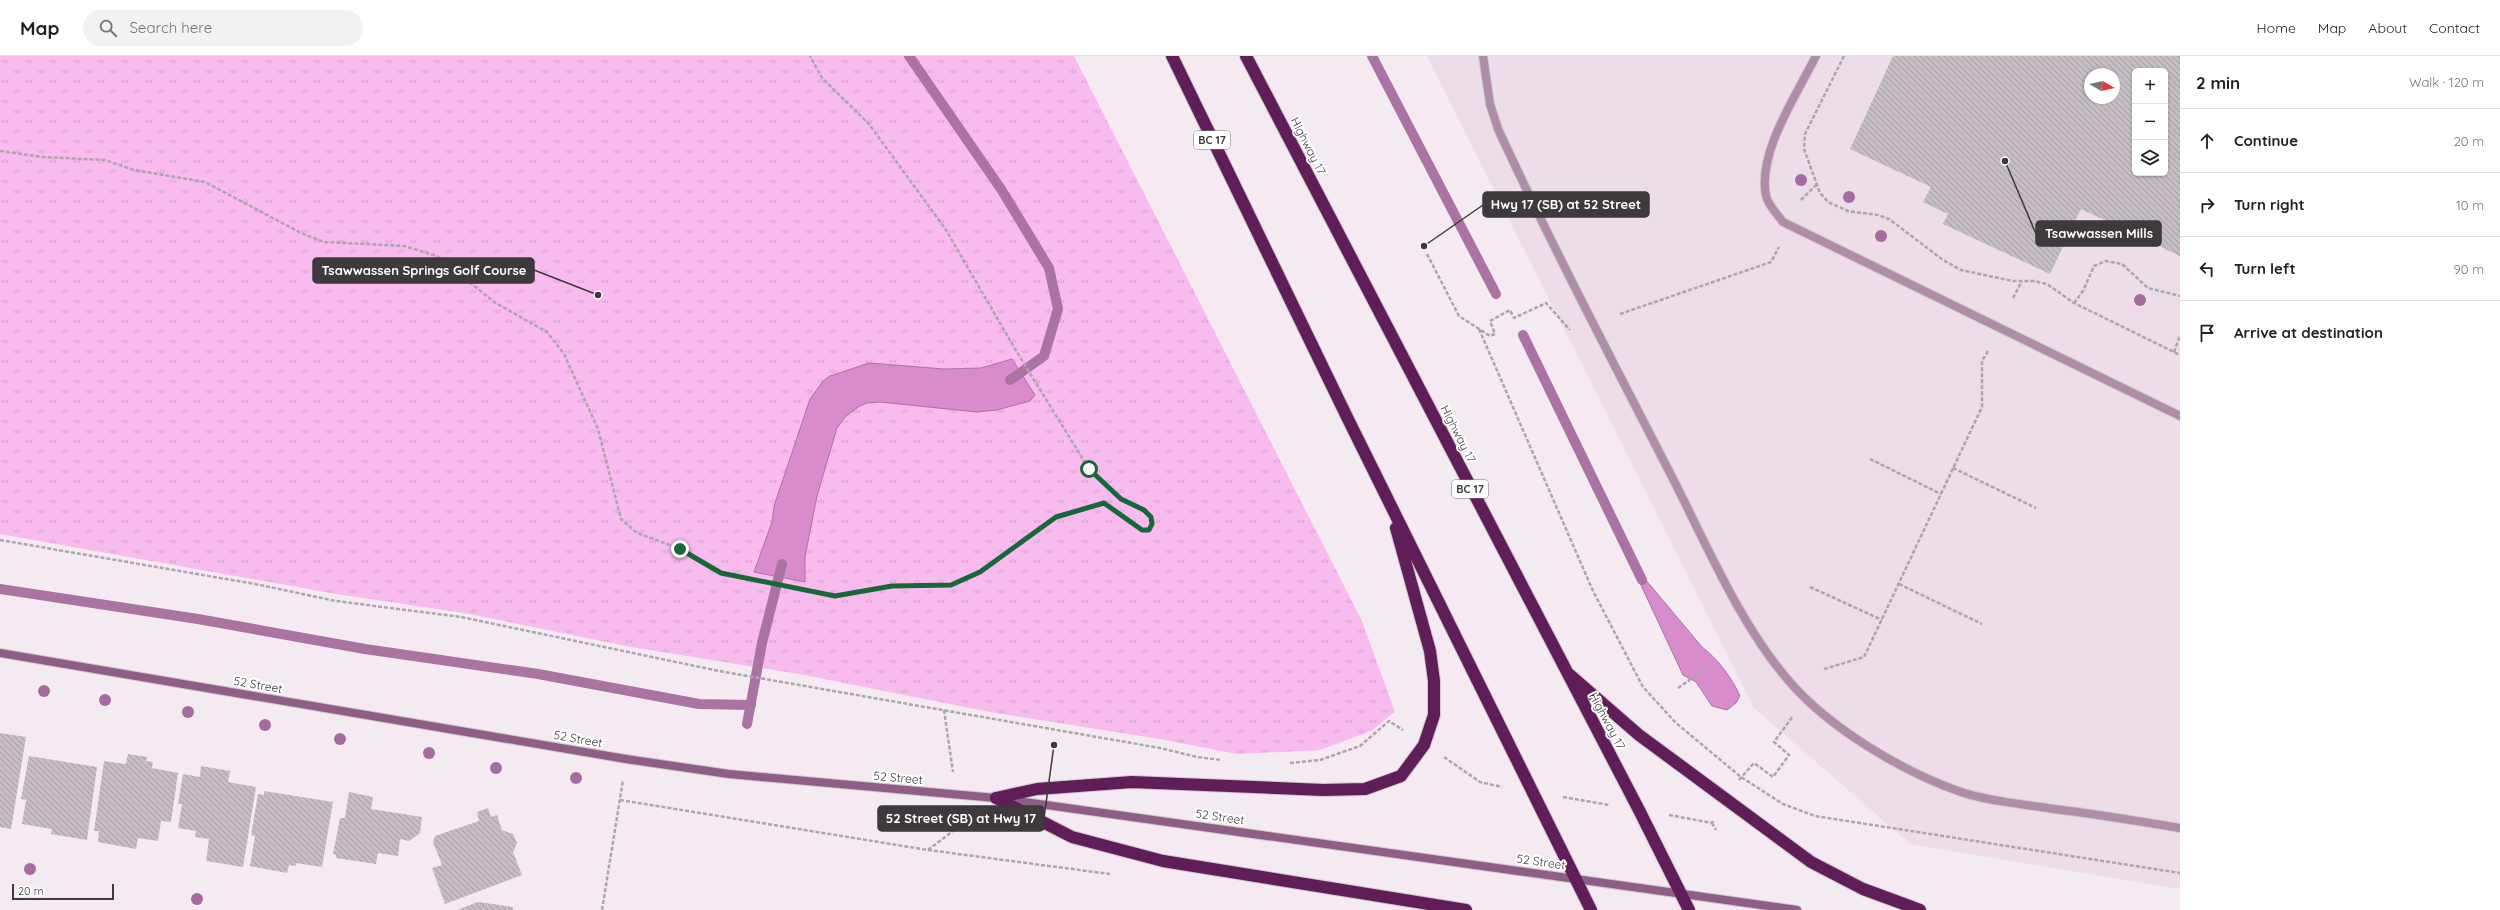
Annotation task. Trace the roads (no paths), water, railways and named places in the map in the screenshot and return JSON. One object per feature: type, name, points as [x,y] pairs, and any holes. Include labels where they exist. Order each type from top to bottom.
[{"type":"highway","name":"BC 17","points":[[1172,56],[1389,502],[1534,792],[1591,910]]},
{"type":"highway","name":"Highway 17","points":[[1246,56],[1564,670],[1639,810],[1689,910]]},
{"type":"highway","points":[[996,798],[1037,790],[1132,782],[1323,790],[1365,789],[1401,776],[1424,745],[1434,715],[1434,682],[1430,651],[1389,502]]},
{"type":"highway","points":[[1564,670],[1639,735],[1811,862],[1863,889],[1920,910]]},
{"type":"highway","points":[[996,798],[1072,837],[1163,861],[1466,910]]},
{"type":"street","name":"52 Street","points":[[0,653],[626,759],[728,774],[996,798],[1797,910]]},
{"type":"lane","points":[[1252,56],[1260,84]]},
{"type":"lane","points":[[1483,56],[1490,104],[1498,129],[1570,280],[1745,617],[1788,680],[1805,698],[1856,738],[1883,755],[1961,792],[2001,801],[2180,828]]},
{"type":"lane","points":[[1816,56],[1778,131],[1765,168],[1766,197],[1783,222],[2180,416]]},
{"type":"waterway","points":[[909,56],[1001,189],[1049,268],[1058,309],[1044,356],[1010,380]]},
{"type":"waterway","points":[[1372,56],[1496,294]]},
{"type":"waterway","points":[[1523,335],[1642,580]]},
{"type":"waterway","points":[[747,724],[762,643],[782,564]]},
{"type":"waterway","points":[[0,589],[198,619],[365,649],[538,674],[699,704],[751,705]]},
{"type":"place","name":"Tsawwassen Mills","points":[[2005,161]]},
{"type":"place","name":"Hwy 17 (SB) at 52 Street","points":[[1424,246]]},
{"type":"place","name":"Tsawwassen Springs Golf Course","points":[[598,295]]},
{"type":"place","name":"52 Street (SB) at Hwy 17","points":[[1054,745]]}]
